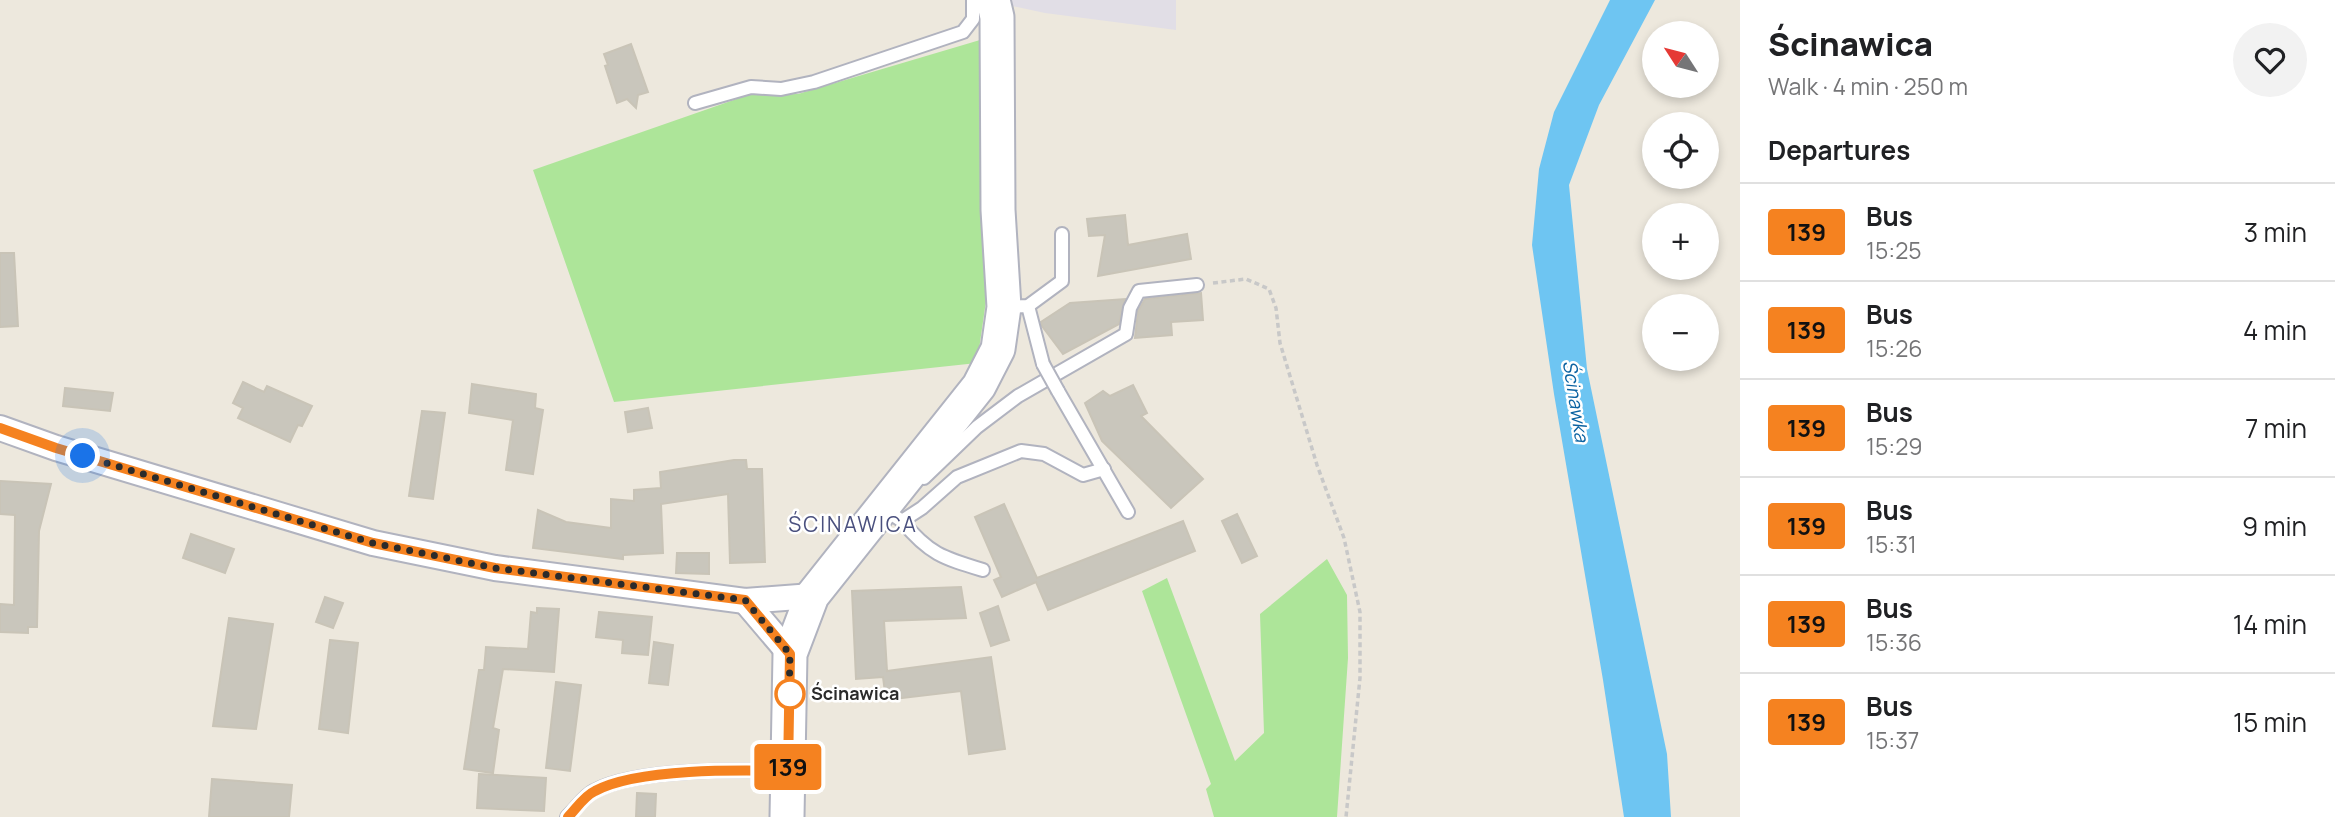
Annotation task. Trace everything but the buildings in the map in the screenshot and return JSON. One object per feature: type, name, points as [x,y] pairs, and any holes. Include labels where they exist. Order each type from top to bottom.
[{"type":"street","points":[[787,817],[790,654],[812,596],[893,505],[979,386],[1016,306],[998,210],[996,17],[993,0]]},
{"type":"street","points":[[0,428],[56,448],[373,543],[495,568],[745,600],[812,596]]},
{"type":"street","points":[[745,600],[790,654]]},
{"type":"lane","points":[[695,103],[751,87],[781,89],[814,82],[963,32],[972,19],[973,0]]},
{"type":"lane","points":[[1062,234],[1062,281],[1016,306],[1058,391],[1128,512]]},
{"type":"lane","points":[[893,505],[977,427],[1018,397],[1126,334],[1130,308],[1139,291],[1197,285]]},
{"type":"lane","points":[[893,505],[922,508],[957,477],[1021,451],[1044,454],[1083,475],[1104,469]]},
{"type":"lane","points":[[893,505],[919,542],[943,558],[983,570]]},
{"type":"lane","points":[[568,817],[592,792],[620,780],[722,772],[788,771]]},
{"type":"path","points":[[1197,285],[1246,279],[1269,289],[1276,308],[1280,343],[1317,465],[1344,538],[1360,612],[1360,678],[1346,817]]},
{"type":"shaded area","points":[[1007,0],[1176,0],[1176,30],[1045,13],[1008,5]]},
{"type":"green space","points":[[980,40],[986,301],[977,363],[614,402],[533,170],[748,95],[798,94]]},
{"type":"green space","points":[[1327,559],[1347,595],[1348,658],[1337,817],[1214,817],[1206,789],[1211,784],[1142,591],[1167,578],[1235,761],[1264,733],[1260,614]]},
{"type":"water","name":"Ścinawka","points":[[1610,0],[1655,0],[1599,105],[1569,185],[1587,369],[1667,754],[1671,817],[1624,817],[1532,245],[1539,169],[1554,112]]},
{"type":"bus line","name":"139","points":[[0,428],[56,448],[373,543],[495,568],[745,600],[790,654],[788,771],[725,771],[620,780],[592,792],[568,817]]},
{"type":"place","name":"Ścinawica","points":[[790,694]]},
{"type":"district","name":"ŚCINAWICA","points":[[853,525]]},
{"type":"route","points":[[83,456],[373,543],[495,568],[745,600],[790,654],[789,701],[790,694]]}]
